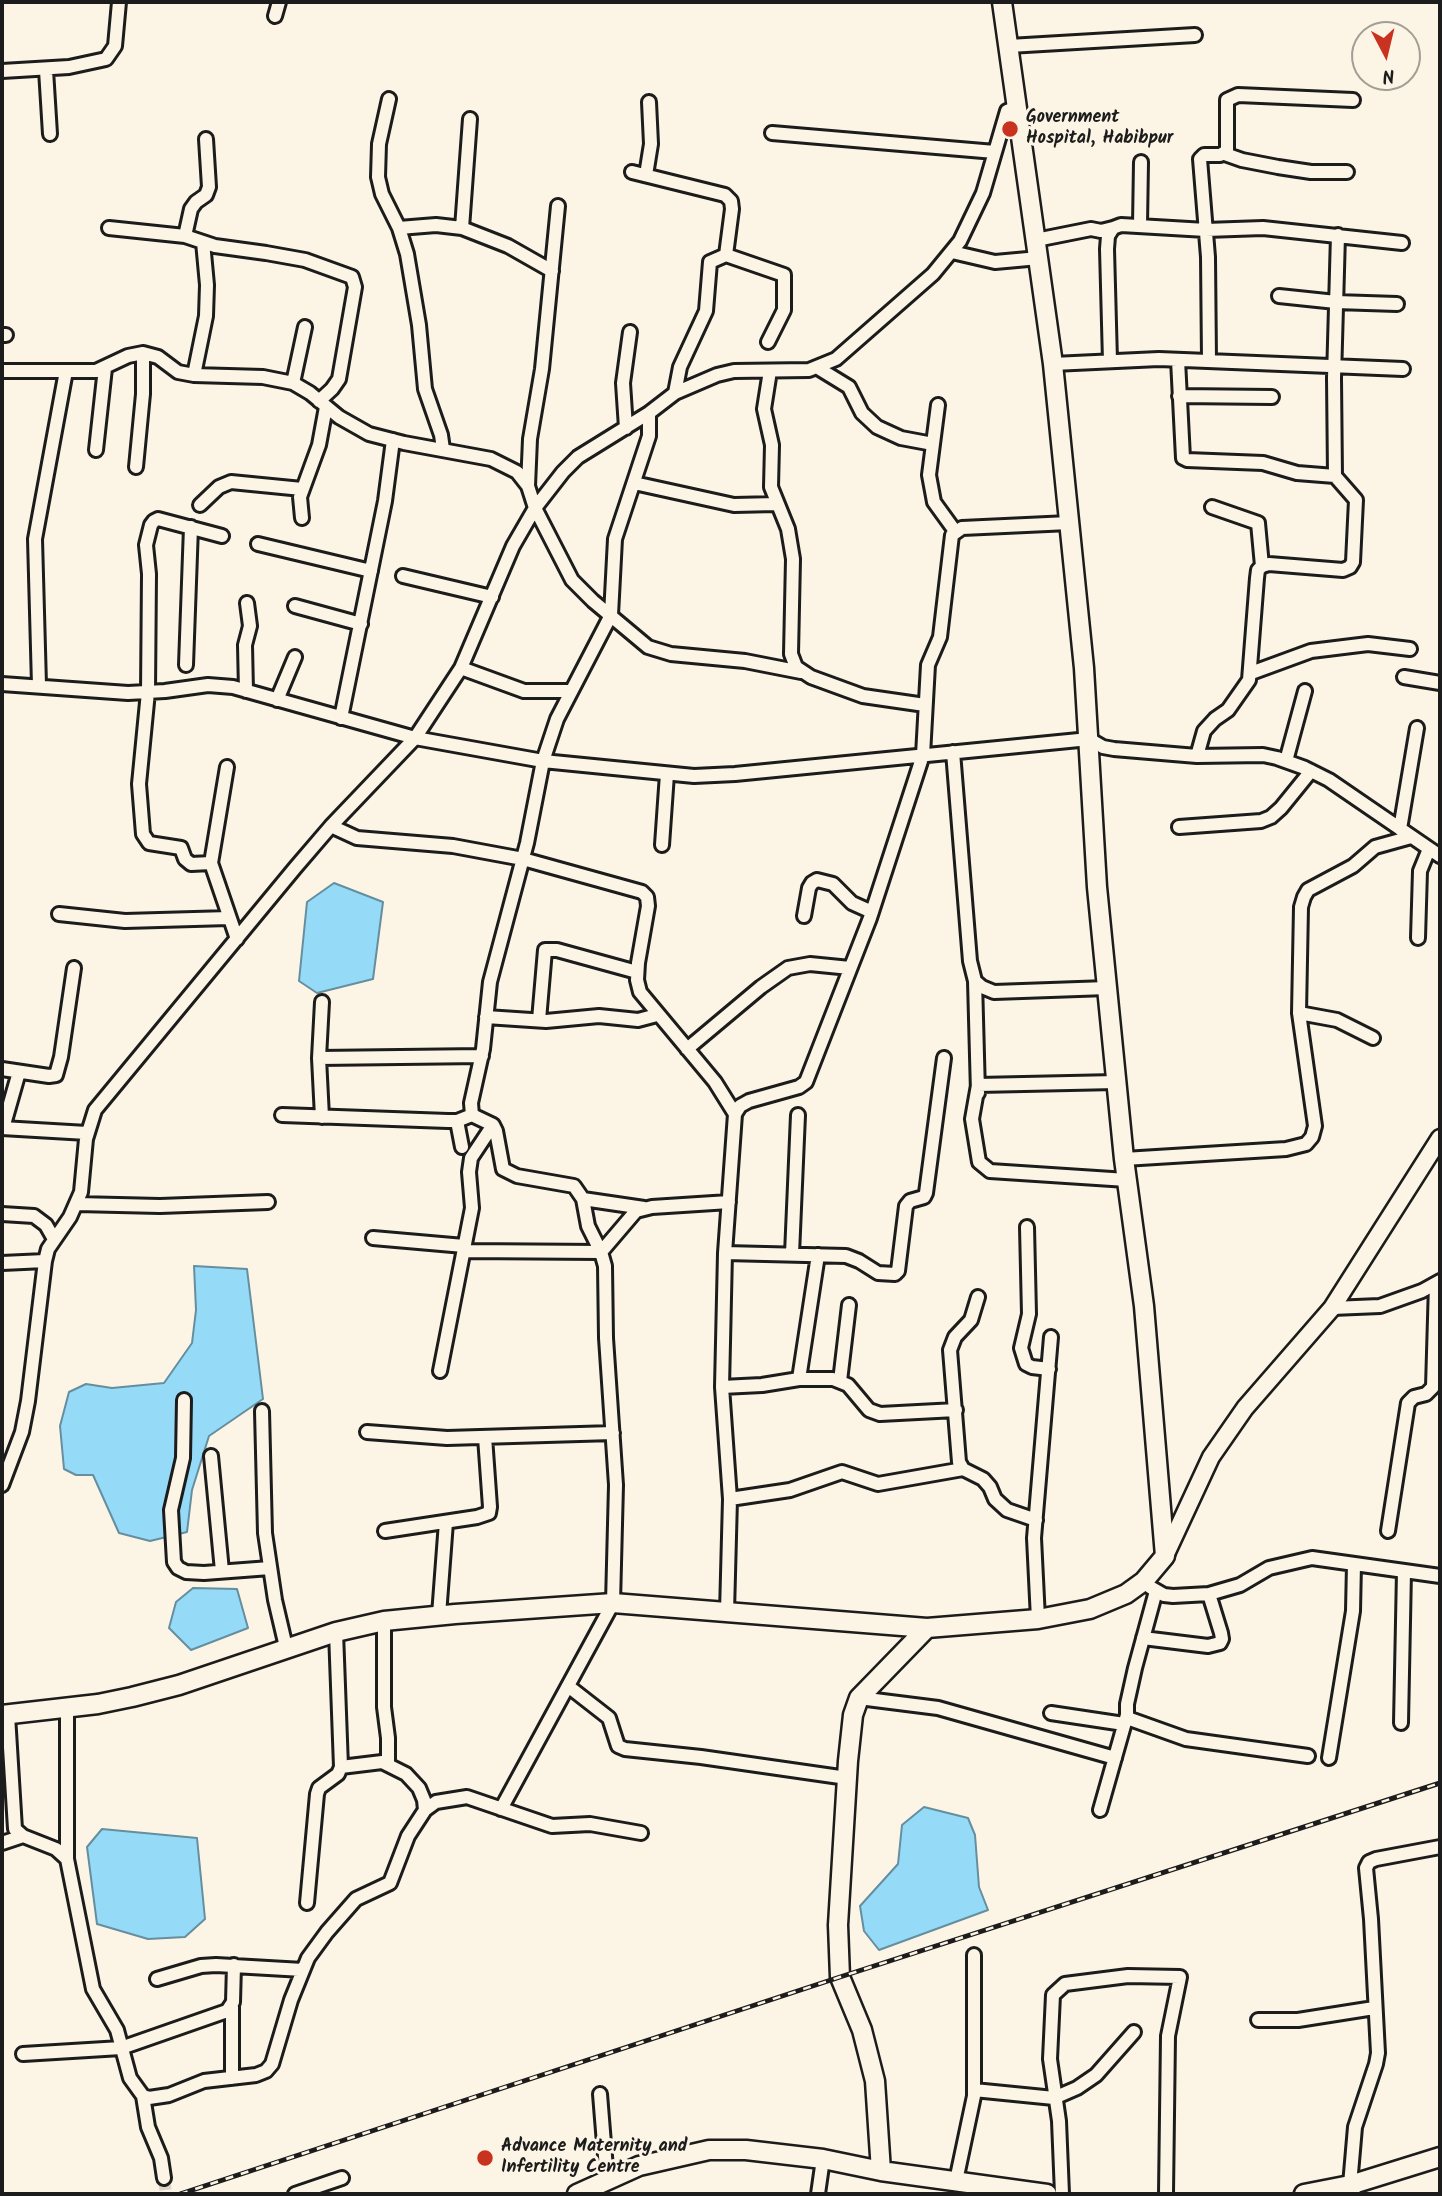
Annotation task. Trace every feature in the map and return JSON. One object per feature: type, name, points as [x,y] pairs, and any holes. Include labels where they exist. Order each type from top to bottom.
[{"type":"main road","points":[[1002,2],[1053,364],[1089,739],[1097,887],[1124,1159],[1144,1306],[1165,1556]]},
{"type":"main road","points":[[5,1715],[132,1697],[179,1685],[286,1647],[384,1621],[613,1603],[927,1628],[1038,1619],[1090,1609],[1150,1586],[1210,1457],[1245,1409],[1332,1308],[1440,1138]]},
{"type":"main road","points":[[881,2171],[875,2081],[862,2030],[840,1977],[838,1925],[847,1778],[853,1715],[859,1698],[927,1628]]},
{"type":"main road","points":[[577,2194],[639,2166],[709,2150],[746,2150],[1047,2194]]},
{"type":"main road","points":[[1304,2194],[1352,2190],[1440,2157]]},
{"type":"street","points":[[2,71],[46,70],[97,62],[110,57],[116,46],[119,2]]},
{"type":"street","points":[[275,16],[279,2]]},
{"type":"street","points":[[1009,46],[1195,35]]},
{"type":"street","points":[[46,70],[50,134]]},
{"type":"street","points":[[1225,154],[1229,141],[1226,102],[1231,96],[1353,100]]},
{"type":"street","points":[[389,99],[377,167],[382,194],[398,229],[410,270],[425,389],[441,435],[443,449]]},
{"type":"street","points":[[646,175],[651,144],[649,102]]},
{"type":"street","points":[[2,1485],[22,1432],[28,1401],[45,1261],[54,1239],[77,1204],[81,1192],[87,1133],[95,1110],[331,826],[415,738],[461,668],[513,546],[535,508],[570,463],[676,393],[717,374],[734,371],[809,370],[836,359],[916,290],[960,241],[983,193],[1007,111],[1018,107]]},
{"type":"street","points":[[462,228],[470,119]]},
{"type":"street","points":[[772,133],[995,152]]},
{"type":"street","points":[[185,236],[193,205],[206,195],[209,187],[206,139]]},
{"type":"street","points":[[1209,360],[1208,257],[1200,157],[1205,154],[1225,154],[1242,160],[1311,172],[1347,172]]},
{"type":"street","points":[[1140,225],[1141,162]]},
{"type":"street","points":[[632,172],[727,197],[732,209],[726,255]]},
{"type":"street","points":[[558,206],[542,369],[530,439],[528,486],[535,508],[572,580],[648,647],[658,652],[745,661],[801,672],[873,699],[925,705]]},
{"type":"street","points":[[398,229],[436,225],[462,228],[508,246],[552,271]]},
{"type":"street","points":[[1036,240],[1091,229],[1101,231],[1121,225],[1140,225],[1206,230],[1263,228],[1402,243]]},
{"type":"street","points":[[109,228],[185,236],[233,250],[305,260],[352,277],[355,286],[339,379],[323,404],[319,445],[300,497],[302,518]]},
{"type":"street","points":[[1110,361],[1107,248],[1108,236],[1113,228]]},
{"type":"street","points":[[1197,756],[1204,731],[1228,710],[1251,673],[1258,570],[1269,564],[1343,570],[1353,562],[1356,500],[1335,476],[1338,235]]},
{"type":"street","points":[[194,375],[206,316],[207,285],[203,242]]},
{"type":"street","points":[[952,251],[995,262],[1039,258]]},
{"type":"street","points":[[676,393],[680,368],[706,312],[710,262],[726,255],[784,275],[784,310],[768,342]]},
{"type":"street","points":[[1279,296],[1396,304]]},
{"type":"street","points":[[293,383],[305,327]]},
{"type":"street","points":[[626,428],[623,383],[630,332]]},
{"type":"street","points":[[2,371],[85,373],[105,368],[128,356],[144,353],[158,357],[178,372],[264,377],[293,383],[339,417],[369,434],[491,459],[517,472],[528,486]]},
{"type":"street","points":[[136,467],[144,353]]},
{"type":"street","points":[[1178,360],[1182,458],[1263,463],[1297,473],[1335,476]]},
{"type":"street","points":[[1053,364],[1209,360],[1403,369]]},
{"type":"street","points":[[96,450],[105,368]]},
{"type":"street","points":[[818,368],[849,387],[862,413],[877,427],[901,438],[933,444]]},
{"type":"street","points":[[39,685],[35,539],[66,371]]},
{"type":"street","points":[[770,371],[764,409],[771,438],[771,487],[776,504],[786,521],[791,544],[791,654],[801,672]]},
{"type":"street","points":[[1179,396],[1272,397]]},
{"type":"street","points":[[938,405],[929,475],[939,511],[955,531]]},
{"type":"street","points":[[472,1115],[471,1103],[482,1056],[490,982],[523,859],[543,761],[557,719],[611,615],[615,539],[649,436],[649,413]]},
{"type":"street","points":[[341,718],[385,501],[393,440]]},
{"type":"street","points":[[200,505],[219,487],[231,482],[302,489]]},
{"type":"street","points":[[634,483],[734,505],[776,504]]},
{"type":"street","points":[[1212,507],[1258,523],[1262,566]]},
{"type":"street","points":[[211,863],[191,864],[185,859],[181,848],[149,843],[143,834],[139,784],[148,692],[149,574],[146,545],[154,521],[158,520],[222,536]]},
{"type":"street","points":[[727,1612],[730,1499],[722,1387],[725,1253],[735,1114],[740,1106],[748,1101],[799,1087],[806,1082],[872,912],[923,755],[928,665],[940,637],[949,547],[955,531],[961,528],[1069,523]]},
{"type":"street","points":[[186,665],[191,527]]},
{"type":"street","points":[[258,544],[371,571]]},
{"type":"street","points":[[403,576],[492,597]]},
{"type":"street","points":[[246,691],[245,645],[250,626],[247,603]]},
{"type":"street","points":[[295,606],[361,624]]},
{"type":"street","points":[[1251,673],[1311,651],[1368,644],[1410,649]]},
{"type":"street","points":[[277,700],[295,657]]},
{"type":"street","points":[[461,668],[524,691],[571,691]]},
{"type":"street","points":[[1404,677],[1440,683]]},
{"type":"street","points":[[2,684],[128,693],[208,685],[246,691],[415,738],[543,761],[667,774],[714,776],[1089,739],[1103,747],[1114,749],[1197,756],[1263,755],[1286,761],[1329,780],[1435,852],[1420,872],[1418,938]]},
{"type":"street","points":[[1286,761],[1305,691]]},
{"type":"street","points":[[1406,833],[1417,728]]},
{"type":"street","points":[[953,752],[970,961],[975,981],[978,1104]]},
{"type":"street","points":[[227,767],[211,863],[237,939]]},
{"type":"street","points":[[1179,827],[1261,821],[1271,817],[1311,771]]},
{"type":"street","points":[[662,845],[667,774]]},
{"type":"street","points":[[331,826],[357,838],[453,846],[523,859],[642,892],[647,897],[648,906],[637,972],[640,992],[715,1082],[735,1114]]},
{"type":"street","points":[[1124,1159],[1286,1149],[1306,1144],[1312,1137],[1315,1118],[1299,1013],[1301,907],[1308,890],[1353,866],[1375,847],[1406,833]]},
{"type":"street","points":[[804,916],[810,888],[817,880],[833,884],[852,903],[872,912]]},
{"type":"street","points":[[59,914],[125,921],[229,918]]},
{"type":"street","points":[[539,1020],[545,950],[556,950],[637,972]]},
{"type":"street","points":[[687,1049],[788,968],[810,964],[850,968]]},
{"type":"street","points":[[2,1069],[56,1075],[75,968]]},
{"type":"street","points":[[975,981],[994,992],[1107,988]]},
{"type":"street","points":[[322,1002],[319,1058],[322,1116]]},
{"type":"street","points":[[1299,1013],[1336,1020],[1373,1038]]},
{"type":"street","points":[[486,1017],[539,1020],[599,1016],[638,1020],[657,1015]]},
{"type":"street","points":[[319,1058],[482,1056]]},
{"type":"street","points":[[725,1253],[852,1258],[885,1275],[895,1274],[898,1271],[906,1206],[910,1201],[924,1197],[926,1193],[944,1058]]},
{"type":"street","points":[[19,1072],[2,1128],[87,1133]]},
{"type":"street","points":[[978,1085],[1116,1083]]},
{"type":"street","points":[[978,1085],[972,1119],[979,1162],[990,1171],[1127,1180]]},
{"type":"street","points":[[282,1115],[457,1121],[472,1115],[493,1125],[496,1130],[503,1169],[517,1176],[574,1186],[583,1199],[588,1226],[601,1252],[605,1266],[606,1338],[616,1485],[613,1603],[501,1809]]},
{"type":"street","points":[[792,1254],[798,1115]]},
{"type":"street","points":[[457,1121],[462,1147]]},
{"type":"street","points":[[440,1371],[473,1201],[469,1172],[471,1158],[493,1125]]},
{"type":"street","points":[[583,1199],[643,1208],[729,1202]]},
{"type":"street","points":[[77,1204],[160,1206],[268,1202]]},
{"type":"street","points":[[601,1252],[631,1215],[643,1208]]},
{"type":"street","points":[[2,1214],[34,1216],[46,1225],[54,1239]]},
{"type":"street","points":[[1027,1227],[1029,1314],[1021,1348],[1026,1364],[1049,1369]]},
{"type":"street","points":[[373,1238],[464,1249],[601,1252]]},
{"type":"street","points":[[799,1380],[818,1255]]},
{"type":"street","points":[[2,1262],[45,1261]]},
{"type":"street","points":[[1332,1308],[1380,1306],[1438,1283],[1437,1388],[1414,1397],[1408,1403],[1388,1531]]},
{"type":"street","points":[[978,1297],[971,1320],[952,1342],[950,1350],[959,1462],[963,1469],[983,1479],[995,1499],[1007,1510],[1036,1520]]},
{"type":"street","points":[[840,1381],[849,1305]]},
{"type":"street","points":[[1038,1619],[1034,1538],[1051,1337]]},
{"type":"street","points":[[722,1387],[799,1380],[840,1381],[848,1385],[869,1410],[880,1414],[956,1410]]},
{"type":"street","points":[[184,1400],[183,1458],[172,1510],[174,1562],[186,1572],[270,1568]]},
{"type":"street","points":[[262,1411],[263,1500],[270,1568],[286,1647]]},
{"type":"street","points":[[367,1432],[447,1438],[613,1433]]},
{"type":"street","points":[[385,1531],[489,1513],[485,1437]]},
{"type":"street","points":[[211,1456],[222,1571]]},
{"type":"street","points":[[730,1499],[790,1490],[842,1472],[878,1484],[963,1469]]},
{"type":"street","points":[[439,1615],[446,1522]]},
{"type":"street","points":[[1100,1810],[1126,1720],[1127,1704],[1143,1638],[1150,1586],[1173,1596],[1209,1594],[1240,1584],[1269,1568],[1312,1558],[1440,1576]]},
{"type":"street","points":[[1329,1758],[1353,1611],[1354,1563]]},
{"type":"street","points":[[1401,1723],[1404,1571]]},
{"type":"street","points":[[1143,1638],[1208,1646],[1220,1643],[1222,1633],[1209,1594]]},
{"type":"street","points":[[384,1621],[384,1707],[388,1765]]},
{"type":"street","points":[[307,1903],[317,1794],[319,1788],[338,1774],[341,1767],[336,1632]]},
{"type":"street","points":[[568,1686],[609,1718],[618,1746],[625,1749],[847,1778]]},
{"type":"street","points":[[859,1698],[938,1708],[1115,1758]]},
{"type":"street","points":[[67,1708],[67,1859],[93,1989],[114,2022],[130,2078],[143,2096],[148,2127],[161,2158],[164,2178]]},
{"type":"street","points":[[1051,1713],[1130,1719],[1186,1739],[1308,1756]]},
{"type":"street","points":[[5,1715],[15,1829],[23,1836],[56,1849],[67,1859]]},
{"type":"street","points":[[341,1767],[382,1762],[406,1774],[419,1788],[425,1810]]},
{"type":"street","points":[[143,2096],[160,2098],[204,2081],[256,2075],[266,2071],[272,2064],[280,2032],[308,1958],[346,1908],[370,1890],[390,1883],[408,1836],[425,1810],[436,1802],[467,1797],[552,1826],[590,1824],[641,1833]]},
{"type":"street","points":[[2,1843],[23,1836]]},
{"type":"street","points":[[1352,2190],[1355,2127],[1376,2064],[1377,2041],[1366,1868],[1376,1859],[1440,1847]]},
{"type":"street","points":[[956,2181],[974,2090],[974,1955]]},
{"type":"street","points":[[158,1979],[201,1966],[234,1965],[303,1970]]},
{"type":"street","points":[[232,2078],[234,1965]]},
{"type":"street","points":[[1062,2194],[1059,2121],[1049,2041],[1053,1996],[1065,1984],[1128,1976],[1180,1977],[1168,2036],[1166,2194]]},
{"type":"street","points":[[23,2054],[121,2048],[232,2007]]},
{"type":"street","points":[[1258,2020],[1298,2020],[1374,2008]]},
{"type":"street","points":[[974,2090],[1055,2098],[1096,2076],[1134,2032]]},
{"type":"street","points":[[600,2094],[607,2181]]},
{"type":"street","points":[[818,2194],[823,2160]]},
{"type":"street","points":[[295,2194],[342,2178]]},
{"type":"water","points":[[334,883],[383,902],[373,979],[317,993],[299,981],[307,902]]},
{"type":"water","points":[[194,1266],[247,1269],[263,1399],[209,1436],[192,1490],[187,1532],[150,1541],[119,1533],[93,1475],[76,1475],[64,1469],[60,1426],[69,1392],[86,1384],[112,1388],[164,1383],[192,1343],[196,1310]]},
{"type":"water","points":[[193,1588],[237,1589],[248,1628],[191,1650],[169,1628],[176,1602]]},
{"type":"water","points":[[924,1807],[968,1818],[975,1835],[979,1887],[988,1910],[879,1950],[864,1931],[860,1906],[898,1864],[902,1825]]},
{"type":"water","points":[[102,1829],[197,1838],[205,1919],[185,1937],[148,1939],[97,1924],[87,1847]]},
{"type":"tunnel","points":[[164,2178],[166,2194]]},
{"type":"railway","points":[[180,2194],[1440,1783]]},
{"type":"place","name":"Government Hospital, Habibpur","points":[[1010,129]]},
{"type":"place","name":"Advance Maternity and Infertility Centre","points":[[485,2158]]}]
